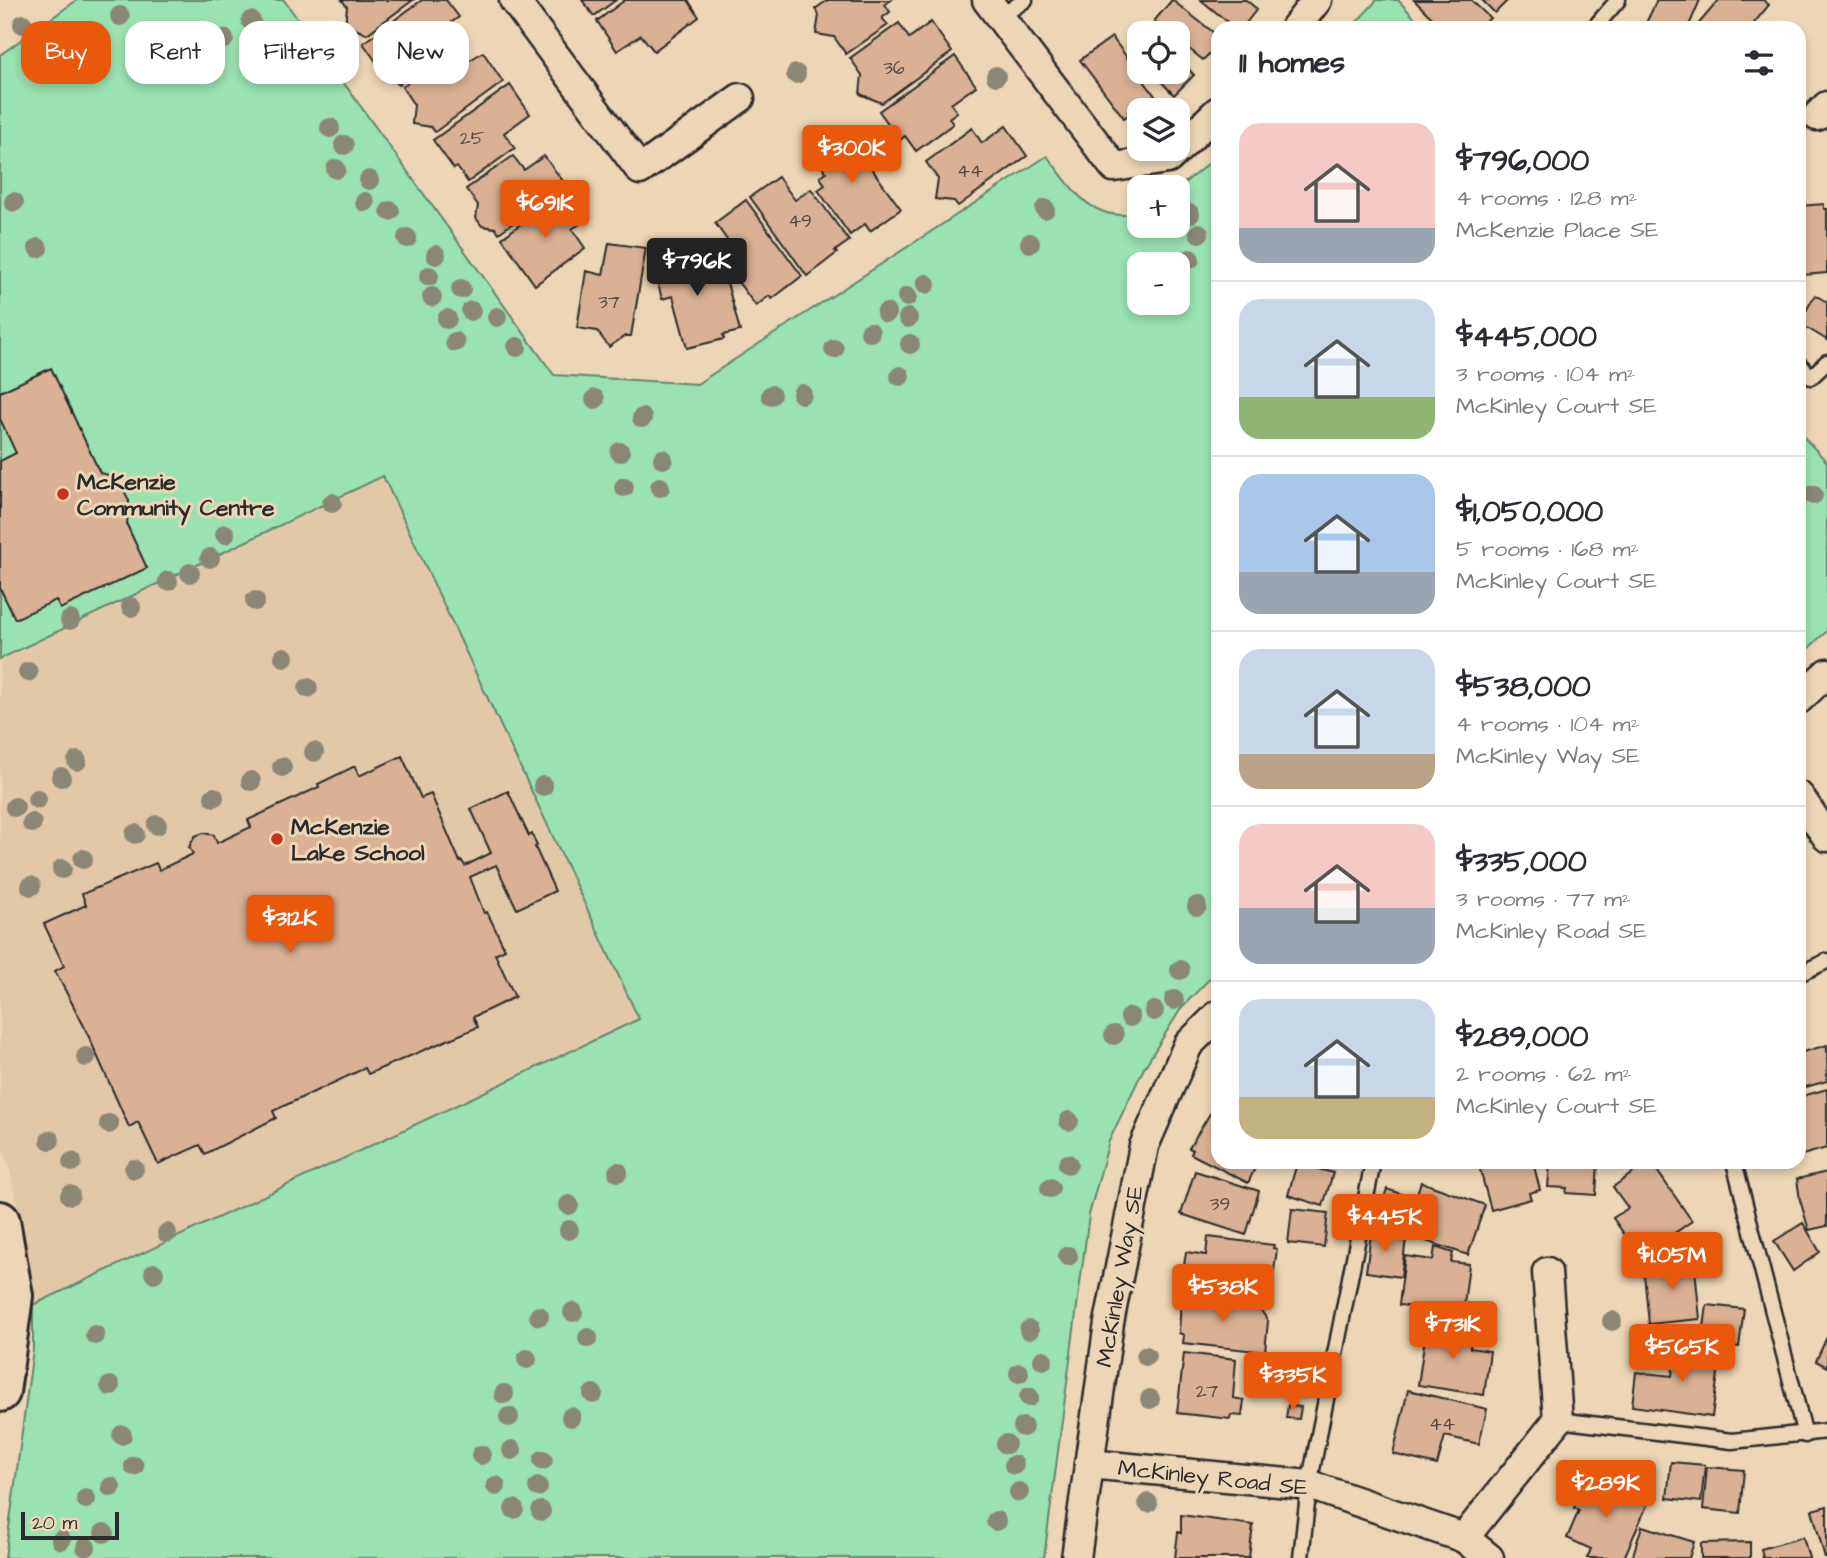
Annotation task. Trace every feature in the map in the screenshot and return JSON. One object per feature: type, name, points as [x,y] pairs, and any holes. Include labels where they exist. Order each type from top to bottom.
[{"type":"street","points":[[514,0],[640,170],[740,98]]},
{"type":"street","points":[[1300,21],[1317,0]]},
{"type":"street","points":[[994,8],[1114,167],[1168,159],[1211,118]]},
{"type":"street","points":[[1806,692],[1827,673]]},
{"type":"street","points":[[1806,806],[1827,837]]},
{"type":"street","name":"McKinley Way SE","points":[[1076,1558],[1108,1323],[1144,1146],[1188,1045],[1211,1022]]},
{"type":"street","points":[[0,1221],[13,1296],[0,1392]]},
{"type":"street","points":[[1464,1538],[1558,1420],[1547,1272]]},
{"type":"street","name":"McKinley Road SE","points":[[1089,1464],[1309,1485],[1464,1538],[1489,1558]]},
{"type":"lane","points":[[994,8],[1025,0]]},
{"type":"lane","points":[[1600,21],[1618,0]]},
{"type":"lane","points":[[1806,372],[1811,377],[1827,362]]},
{"type":"lane","points":[[1806,971],[1827,961]]},
{"type":"lane","points":[[1301,1558],[1309,1485],[1372,1169]]},
{"type":"lane","points":[[1736,1169],[1805,1435]]},
{"type":"lane","points":[[1558,1420],[1732,1441],[1805,1435],[1827,1430]]},
{"type":"shaded area","name":"McKenzie Lake School","points":[[383,476],[639,1019],[33,1305],[28,1257],[9,1167],[0,1141],[0,659]]},
{"type":"green space","points":[[77,0],[284,0],[299,21],[239,21],[239,84],[344,84],[554,375],[697,384],[1047,156],[1085,201],[1108,213],[1127,214],[1127,238],[1190,238],[1190,178],[1211,162],[1211,977],[1182,1007],[1144,1068],[1109,1141],[1089,1215],[1044,1558],[5,1558],[33,1350],[33,1305],[639,1019],[383,476],[0,659],[0,55],[21,40],[21,84],[111,84],[111,21],[48,21]]},
{"type":"green space","points":[[1377,0],[1398,0],[1418,21],[1358,21]]},
{"type":"green space","points":[[1806,440],[1827,462],[1827,631],[1806,650]]},
{"type":"building","points":[[342,0],[413,0],[385,21],[373,21],[373,30],[367,34],[359,31],[359,21],[345,21],[347,7]]},
{"type":"building","points":[[422,0],[446,0],[459,17],[453,21],[393,21]]},
{"type":"building","points":[[582,0],[616,0],[594,16]]},
{"type":"building","points":[[625,0],[688,0],[699,17],[654,51],[641,35],[617,51],[597,21]]},
{"type":"building","points":[[828,0],[891,0],[885,4],[890,12],[882,18],[888,25],[846,54],[834,37],[816,34],[819,15],[815,9]]},
{"type":"building","points":[[1172,0],[1211,31],[1211,52],[1203,60],[1190,50],[1190,21],[1154,21]]},
{"type":"building","points":[[1201,0],[1246,0],[1257,9],[1248,21],[1226,21]]},
{"type":"building","points":[[1414,0],[1471,0],[1490,18],[1487,21],[1435,21]]},
{"type":"building","points":[[1482,0],[1508,0],[1495,13]]},
{"type":"building","points":[[1657,0],[1700,0],[1691,21],[1647,21]]},
{"type":"building","points":[[1719,0],[1763,0],[1769,5],[1756,21],[1701,21]]},
{"type":"building","points":[[931,22],[952,52],[882,103],[860,94],[862,75],[850,58],[899,23],[909,38]]},
{"type":"building","points":[[373,36],[373,57],[363,43]]},
{"type":"building","points":[[1112,37],[1127,58],[1127,84],[1146,84],[1155,96],[1127,98],[1127,116],[1124,118],[1080,60]]},
{"type":"building","points":[[483,52],[503,82],[435,132],[431,127],[412,124],[414,105],[402,87],[406,84],[469,84],[469,61]]},
{"type":"building","points":[[955,56],[976,86],[951,104],[957,112],[949,118],[953,124],[916,151],[905,136],[900,140],[879,111]]},
{"type":"building","points":[[1163,84],[1185,84],[1174,95]]},
{"type":"building","points":[[510,85],[530,114],[504,133],[515,148],[468,182],[457,167],[454,169],[433,140]]},
{"type":"building","points":[[1006,126],[1027,156],[958,206],[954,201],[935,199],[938,179],[926,162],[972,128],[982,143]]},
{"type":"building","points":[[842,128],[901,209],[870,231],[865,224],[850,235],[818,190],[825,185],[820,177],[826,172],[811,151]]},
{"type":"building","points":[[513,156],[524,170],[544,156],[566,185],[499,233],[495,228],[482,226],[476,218],[478,205],[466,189]]},
{"type":"building","points":[[778,177],[795,200],[811,189],[849,241],[807,276],[750,197]]},
{"type":"building","points":[[560,195],[580,224],[572,229],[585,248],[535,285],[502,238]]},
{"type":"building","points":[[746,200],[802,276],[772,299],[769,296],[756,306],[721,259],[734,250],[715,223]]},
{"type":"building","points":[[1824,204],[1824,209],[1827,209],[1827,273],[1806,275],[1806,205]]},
{"type":"building","points":[[609,243],[646,248],[631,336],[625,336],[609,347],[597,331],[577,328],[586,271],[603,275]]},
{"type":"building","points":[[701,247],[707,280],[725,275],[740,331],[723,335],[724,339],[687,348],[673,296],[662,299],[652,263]]},
{"type":"building","points":[[1815,295],[1827,302],[1827,340],[1806,327],[1806,311]]},
{"type":"building","name":"McKenzie Community Centre","points":[[51,368],[100,473],[112,476],[123,488],[129,501],[127,525],[147,568],[60,609],[56,600],[15,619],[0,588],[0,461],[16,453],[0,419],[0,392]]},
{"type":"building","points":[[402,756],[421,798],[431,794],[460,862],[465,866],[491,853],[471,809],[508,791],[529,836],[532,834],[555,891],[517,909],[496,865],[470,877],[484,913],[487,912],[505,949],[495,954],[515,997],[473,1017],[478,1027],[368,1074],[365,1068],[273,1111],[276,1118],[205,1154],[200,1145],[158,1164],[138,1122],[129,1127],[84,1026],[55,971],[64,966],[44,924],[86,905],[82,894],[156,863],[159,870],[193,854],[189,847],[195,836],[203,833],[214,835],[217,843],[251,827],[248,820],[319,787],[318,784],[355,766],[359,776]]},
{"type":"building","points":[[1827,1045],[1827,1081],[1806,1087],[1806,1051]]},
{"type":"building","points":[[1827,1089],[1827,1148],[1806,1154],[1806,1095]]},
{"type":"building","points":[[1211,1112],[1211,1164],[1191,1154],[1193,1150],[1189,1148]]},
{"type":"building","points":[[1220,1169],[1255,1169],[1248,1183]]},
{"type":"building","points":[[1295,1169],[1319,1169],[1333,1173],[1323,1206],[1288,1195]]},
{"type":"building","points":[[1480,1169],[1535,1169],[1540,1190],[1529,1193],[1531,1199],[1491,1210]]},
{"type":"building","points":[[1549,1169],[1598,1169],[1596,1195],[1566,1193],[1567,1188],[1548,1187]]},
{"type":"building","points":[[1638,1169],[1656,1169],[1692,1221],[1640,1257],[1613,1218],[1628,1208],[1613,1187]]},
{"type":"building","points":[[1195,1171],[1259,1191],[1246,1235],[1181,1214]]},
{"type":"building","points":[[1827,1172],[1827,1226],[1809,1230],[1797,1179]]},
{"type":"building","points":[[1421,1182],[1485,1205],[1468,1255],[1375,1224],[1387,1189],[1415,1199]]},
{"type":"building","points":[[1292,1209],[1328,1213],[1324,1247],[1288,1243]]},
{"type":"building","points":[[1803,1223],[1820,1252],[1793,1271],[1774,1241]]},
{"type":"building","points":[[1372,1226],[1386,1230],[1386,1236],[1406,1239],[1401,1277],[1366,1272]]},
{"type":"building","points":[[1208,1237],[1274,1245],[1273,1248],[1277,1249],[1274,1271],[1267,1270],[1263,1298],[1181,1287],[1186,1252],[1206,1255]]},
{"type":"building","points":[[1435,1247],[1453,1253],[1451,1262],[1469,1264],[1463,1313],[1399,1305],[1405,1256],[1433,1260]]},
{"type":"building","points":[[1694,1259],[1700,1319],[1649,1324],[1643,1264]]},
{"type":"building","points":[[1184,1295],[1257,1304],[1268,1321],[1265,1352],[1183,1343],[1184,1335],[1179,1333],[1181,1298]]},
{"type":"building","points":[[1707,1305],[1744,1309],[1739,1347],[1702,1343]]},
{"type":"building","points":[[1427,1324],[1472,1331],[1470,1348],[1490,1351],[1484,1395],[1418,1385]]},
{"type":"building","points":[[1827,1337],[1827,1367],[1816,1361]]},
{"type":"building","points":[[1676,1346],[1721,1352],[1712,1417],[1632,1406],[1636,1372],[1672,1376]]},
{"type":"building","points":[[1184,1353],[1236,1359],[1233,1398],[1244,1400],[1242,1416],[1231,1415],[1230,1419],[1177,1413]]},
{"type":"building","points":[[1278,1362],[1309,1366],[1305,1398],[1275,1394]]},
{"type":"building","points":[[1408,1390],[1487,1409],[1479,1444],[1445,1436],[1437,1465],[1393,1454]]},
{"type":"building","points":[[1288,1405],[1301,1407],[1299,1419],[1286,1418]]},
{"type":"building","points":[[1671,1462],[1705,1465],[1701,1502],[1667,1498]]},
{"type":"building","points":[[1707,1467],[1744,1470],[1740,1513],[1703,1509]]},
{"type":"building","points":[[1588,1477],[1648,1503],[1624,1558],[1587,1558],[1591,1549],[1567,1538],[1579,1510],[1574,1508]]},
{"type":"building","points":[[1827,1506],[1827,1558],[1825,1558],[1812,1510]]},
{"type":"building","points":[[1181,1515],[1253,1525],[1249,1558],[1175,1558],[1178,1532],[1181,1533]]},
{"type":"building","points":[[1642,1526],[1694,1542],[1689,1558],[1632,1558]]},
{"type":"building","points":[[1803,1537],[1809,1558],[1763,1558],[1761,1549]]},
{"type":"building","points":[[1750,1542],[1750,1558],[1701,1558],[1701,1543]]},
{"type":"place","name":"McKenzie Community Centre","points":[[63,494]]},
{"type":"place","name":"McKenzie Lake School","points":[[277,839]]}]
